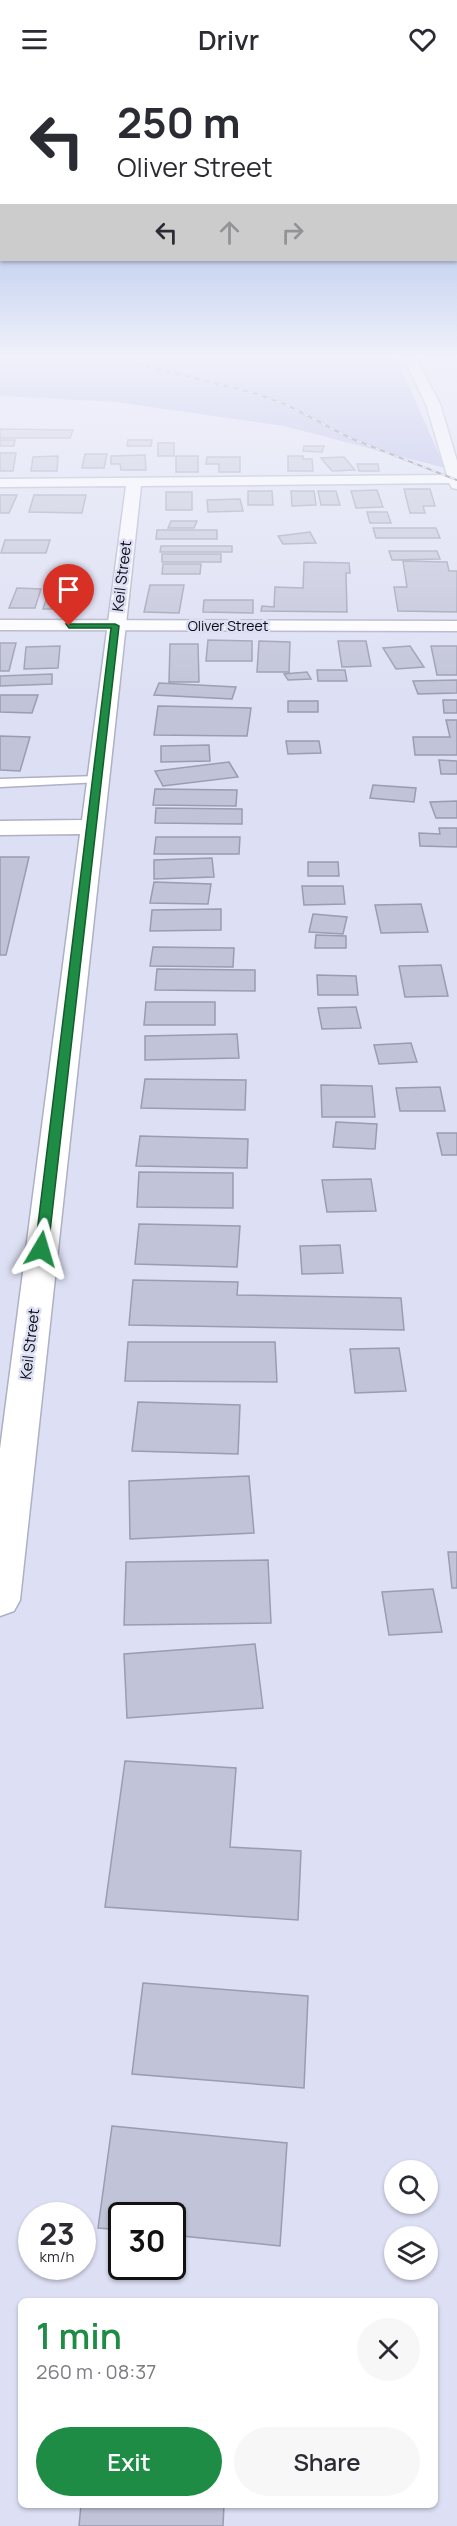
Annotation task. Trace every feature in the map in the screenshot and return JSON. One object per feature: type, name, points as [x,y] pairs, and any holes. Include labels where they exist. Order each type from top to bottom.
[{"type":"street","name":"Keil Street","points":[[0,1600],[134,481]]},
{"type":"street","points":[[0,483],[456,482]]},
{"type":"street","name":"Oliver Street","points":[[0,625],[457,626]]},
{"type":"street","points":[[0,828],[91,827]]},
{"type":"lane","points":[[0,783],[97,780]]},
{"type":"building","points":[[0,469],[13,469],[13,471]]},
{"type":"building","points":[[31,469],[57,469],[57,471]]},
{"type":"building","points":[[176,469],[198,469],[198,472],[176,472]]},
{"type":"building","points":[[219,469],[240,469],[240,472],[219,472]]},
{"type":"building","points":[[288,469],[313,471],[288,471]]},
{"type":"building","points":[[331,469],[355,470],[332,471]]},
{"type":"building","points":[[358,469],[379,471],[359,471]]},
{"type":"building","points":[[404,489],[430,489],[435,506],[423,506],[425,513],[410,513]]},
{"type":"building","points":[[377,490],[383,507],[356,508],[351,491]]},
{"type":"building","points":[[248,491],[272,491],[273,505],[248,505]]},
{"type":"building","points":[[291,491],[314,491],[316,505],[292,506]]},
{"type":"building","points":[[318,491],[336,491],[340,505],[321,505]]},
{"type":"building","points":[[166,492],[192,492],[192,510],[166,510]]},
{"type":"building","points":[[0,495],[17,495],[9,513],[0,513]]},
{"type":"building","points":[[34,495],[86,495],[82,513],[29,512]]},
{"type":"building","points":[[240,499],[243,511],[208,512],[207,500]]},
{"type":"building","points":[[367,512],[387,512],[391,523],[370,523]]},
{"type":"building","points":[[171,521],[197,521],[194,528],[168,528]]},
{"type":"building","points":[[373,528],[436,528],[440,538],[376,538]]},
{"type":"building","points":[[157,530],[217,530],[217,539],[156,539]]},
{"type":"building","points":[[310,532],[316,543],[283,544],[278,536]]},
{"type":"building","points":[[5,540],[50,540],[46,553],[1,553]]},
{"type":"building","points":[[161,546],[232,546],[232,552],[160,552]]},
{"type":"building","points":[[389,551],[437,551],[440,559],[392,560]]},
{"type":"building","points":[[162,554],[221,554],[221,562],[162,562]]},
{"type":"building","points":[[403,561],[447,562],[449,571],[457,571],[457,612],[398,611],[394,587],[407,587]]},
{"type":"building","points":[[304,562],[349,563],[350,573],[346,573],[347,612],[261,611],[262,606],[274,607],[275,587],[303,588]]},
{"type":"building","points":[[163,564],[201,564],[200,574],[162,574]]},
{"type":"building","points":[[150,585],[184,585],[179,613],[144,612]]},
{"type":"building","points":[[17,588],[41,589],[35,608],[9,608]]},
{"type":"building","points":[[49,591],[78,592],[72,609],[43,609]]},
{"type":"building","points":[[204,600],[253,600],[253,613],[203,612]]},
{"type":"building","points":[[208,640],[252,641],[252,661],[206,661]]},
{"type":"building","points":[[259,641],[290,642],[289,672],[257,672]]},
{"type":"building","points":[[338,641],[366,641],[371,666],[342,667]]},
{"type":"building","points":[[0,643],[16,643],[9,671],[0,671]]},
{"type":"building","points":[[170,644],[198,644],[199,682],[169,682]]},
{"type":"building","points":[[60,646],[58,668],[24,669],[26,647]]},
{"type":"building","points":[[410,646],[424,667],[396,669],[383,648]]},
{"type":"building","points":[[431,646],[457,646],[457,675],[437,675]]},
{"type":"building","points":[[317,670],[345,670],[347,681],[318,681]]},
{"type":"building","points":[[307,672],[311,679],[288,680],[284,674]]},
{"type":"building","points":[[52,674],[52,684],[0,686],[0,676]]},
{"type":"building","points":[[457,680],[457,693],[418,694],[413,681]]},
{"type":"building","points":[[159,683],[236,687],[232,699],[154,695]]},
{"type":"building","points":[[0,695],[38,695],[32,713],[0,712]]},
{"type":"building","points":[[443,700],[457,700],[457,713],[444,713]]},
{"type":"building","points":[[288,701],[318,701],[318,712],[288,712]]},
{"type":"building","points":[[158,706],[251,708],[247,736],[154,735]]},
{"type":"building","points":[[446,720],[457,720],[457,755],[415,755],[413,737],[450,737]]},
{"type":"building","points":[[0,736],[30,737],[20,771],[0,770]]},
{"type":"building","points":[[286,741],[319,741],[321,753],[288,754]]},
{"type":"building","points":[[209,745],[210,761],[161,762],[161,746]]},
{"type":"building","points":[[439,760],[457,761],[457,774],[441,774]]},
{"type":"building","points":[[229,762],[238,777],[163,786],[155,771]]},
{"type":"building","points":[[373,785],[416,788],[414,802],[370,798]]},
{"type":"building","points":[[155,789],[237,790],[236,806],[153,805]]},
{"type":"building","points":[[457,801],[457,818],[436,818],[430,802]]},
{"type":"building","points":[[156,808],[242,809],[242,824],[155,823]]},
{"type":"building","points":[[439,828],[457,828],[457,847],[420,846],[419,833],[440,834]]},
{"type":"building","points":[[156,837],[240,837],[239,854],[154,854]]},
{"type":"building","points":[[0,857],[29,857],[6,955],[0,955]]},
{"type":"building","points":[[212,858],[214,877],[154,879],[154,860]]},
{"type":"building","points":[[308,862],[338,862],[339,876],[308,876]]},
{"type":"building","points":[[154,882],[211,884],[208,904],[150,903]]},
{"type":"building","points":[[302,886],[343,886],[345,904],[304,905]]},
{"type":"building","points":[[421,904],[428,932],[381,933],[375,905]]},
{"type":"building","points":[[221,909],[221,930],[150,931],[152,910]]},
{"type":"building","points":[[313,914],[347,917],[343,934],[309,932]]},
{"type":"building","points":[[316,935],[346,936],[346,948],[315,948]]},
{"type":"building","points":[[153,947],[234,948],[233,967],[150,966]]},
{"type":"building","points":[[441,965],[448,996],[405,997],[399,966]]},
{"type":"building","points":[[157,969],[255,970],[255,991],[155,990]]},
{"type":"building","points":[[317,975],[356,976],[358,995],[318,995]]},
{"type":"building","points":[[146,1002],[215,1002],[215,1025],[144,1025]]},
{"type":"building","points":[[356,1007],[361,1028],[322,1029],[318,1008]]},
{"type":"building","points":[[237,1034],[239,1058],[145,1060],[145,1036]]},
{"type":"building","points":[[411,1043],[417,1062],[379,1064],[374,1045]]},
{"type":"building","points":[[145,1079],[246,1080],[245,1110],[141,1108]]},
{"type":"building","points":[[321,1085],[372,1086],[375,1117],[322,1117]]},
{"type":"building","points":[[440,1087],[445,1111],[400,1111],[396,1088]]},
{"type":"building","points":[[336,1122],[377,1124],[375,1149],[333,1147]]},
{"type":"building","points":[[437,1133],[457,1133],[457,1155],[442,1155]]},
{"type":"building","points":[[140,1136],[248,1139],[247,1168],[136,1166]]},
{"type":"building","points":[[139,1172],[233,1173],[233,1208],[137,1207]]},
{"type":"building","points":[[371,1179],[376,1211],[327,1212],[322,1180]]},
{"type":"building","points":[[139,1224],[240,1226],[237,1267],[135,1264]]},
{"type":"building","points":[[340,1245],[343,1273],[302,1274],[300,1246]]},
{"type":"building","points":[[133,1280],[238,1282],[237,1295],[401,1298],[404,1330],[129,1325]]},
{"type":"building","points":[[128,1342],[275,1342],[277,1382],[125,1381]]},
{"type":"building","points":[[399,1348],[406,1391],[355,1393],[350,1349]]},
{"type":"building","points":[[138,1402],[240,1405],[238,1454],[132,1451]]},
{"type":"building","points":[[249,1476],[254,1533],[130,1539],[129,1481]]},
{"type":"building","points":[[448,1552],[457,1552],[457,1588],[452,1588]]},
{"type":"building","points":[[268,1560],[271,1623],[124,1625],[126,1562]]},
{"type":"building","points":[[433,1589],[442,1632],[389,1635],[382,1592]]},
{"type":"building","points":[[255,1644],[263,1708],[127,1718],[124,1654]]},
{"type":"building","points":[[125,1761],[236,1768],[230,1847],[301,1851],[298,1920],[105,1907]]},
{"type":"building","points":[[143,1983],[308,1996],[304,2088],[132,2074]]},
{"type":"building","points":[[112,2126],[287,2143],[280,2246],[186,2236],[186,2202],[108,2202],[108,2229],[98,2228]]},
{"type":"building","points":[[81,2508],[224,2508],[223,2526],[79,2526]]},
{"type":"railway","points":[[430,469],[457,480]]},
{"type":"route","points":[[41,1249],[115,626],[69,626]]}]
